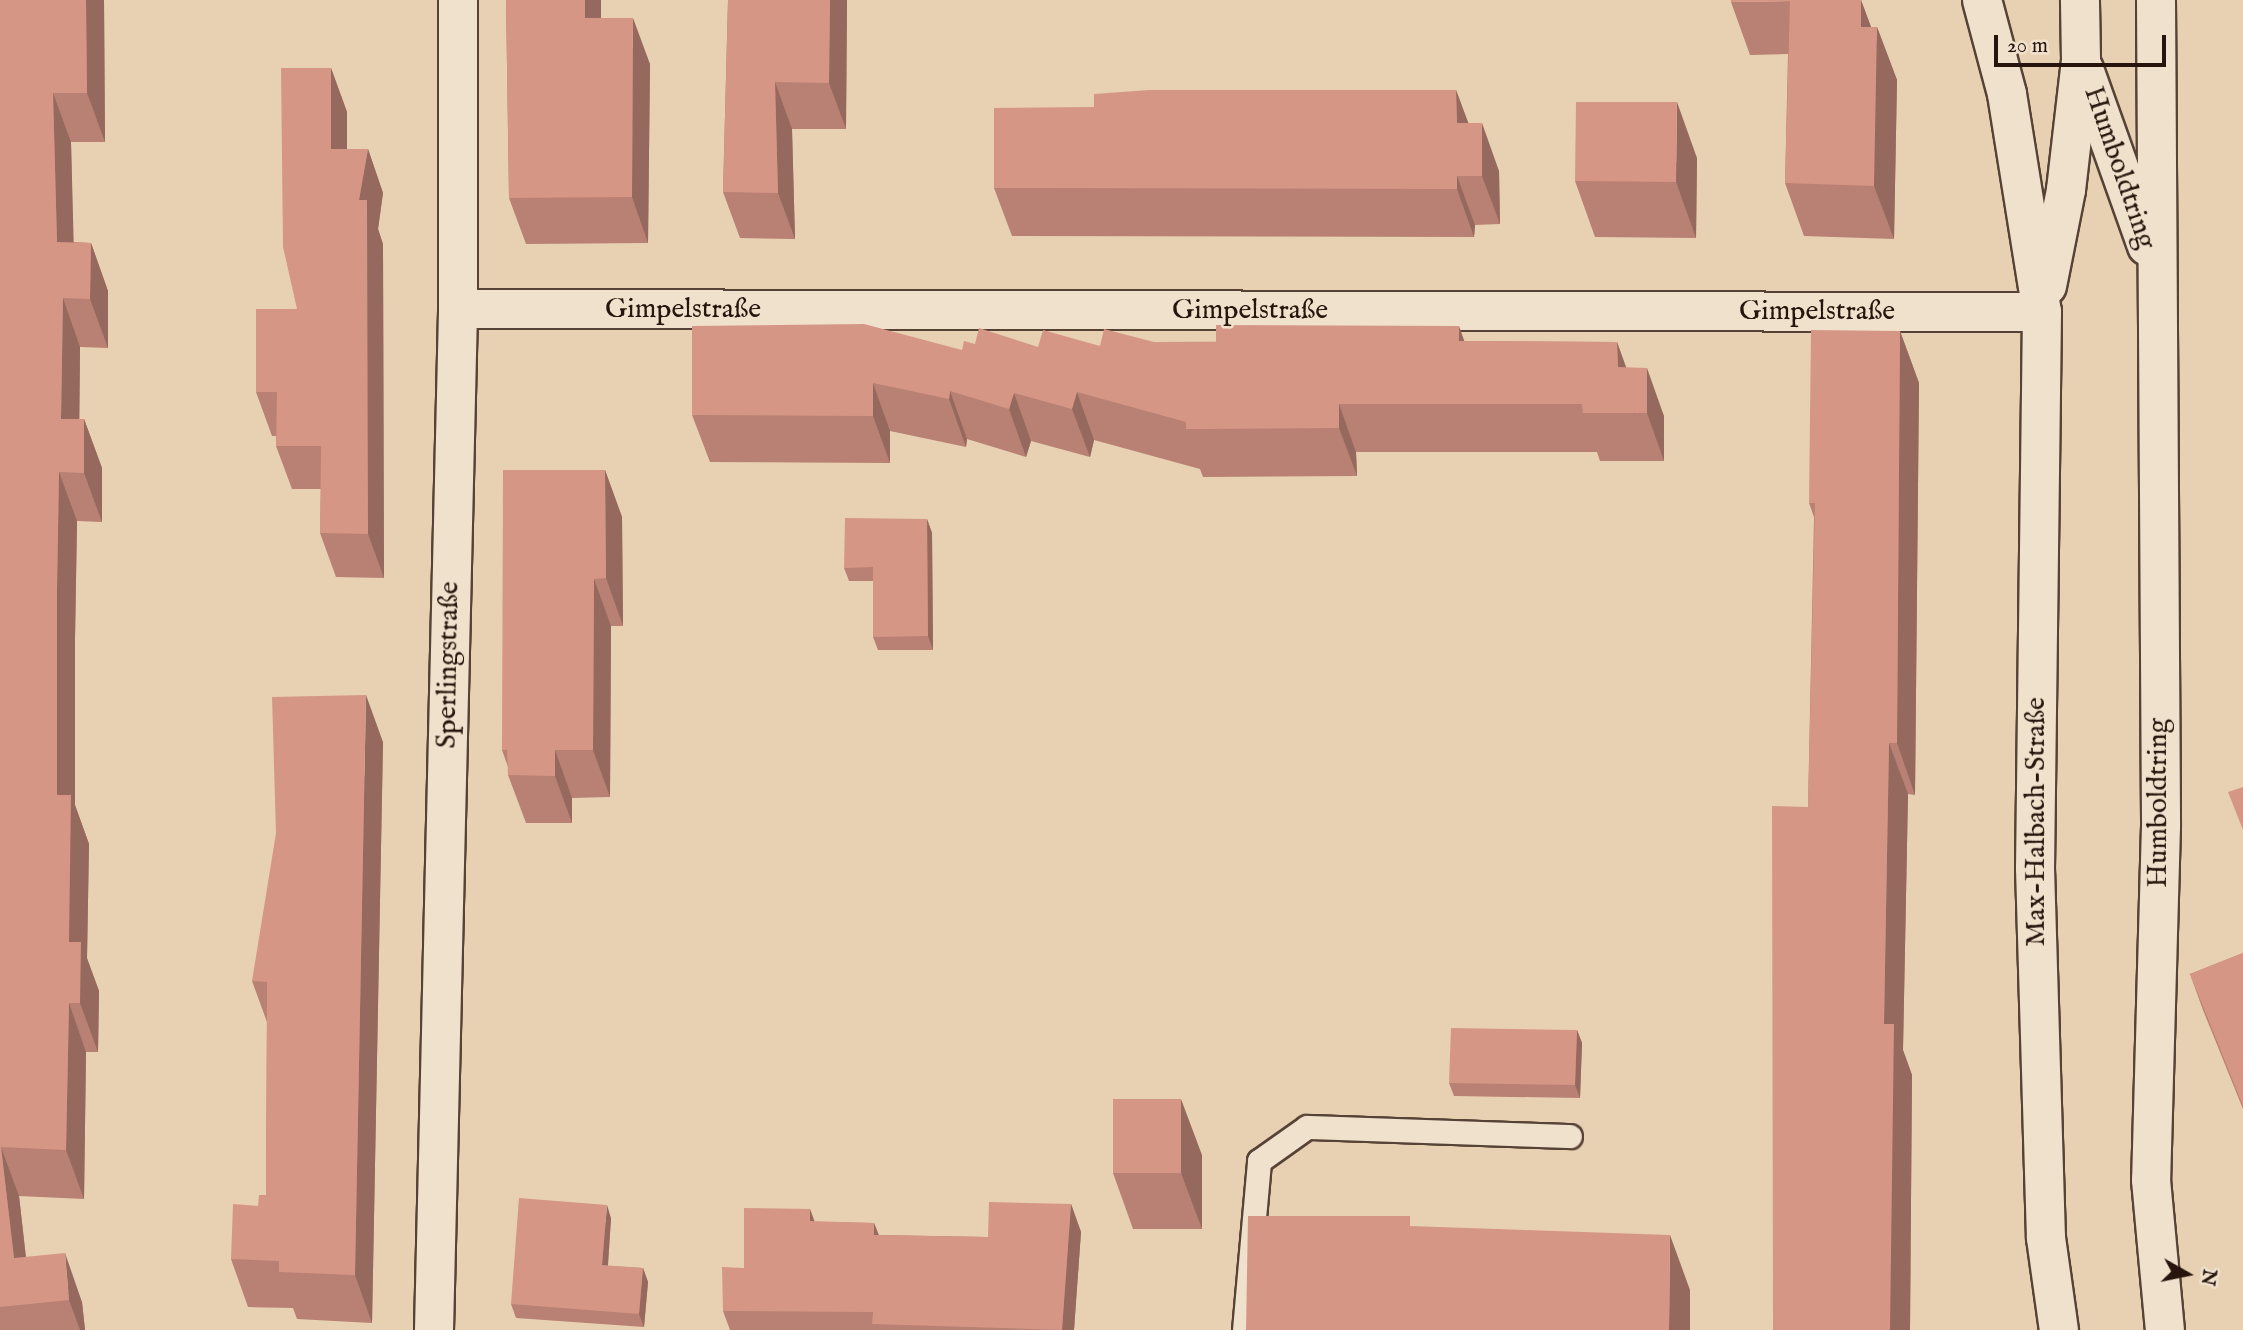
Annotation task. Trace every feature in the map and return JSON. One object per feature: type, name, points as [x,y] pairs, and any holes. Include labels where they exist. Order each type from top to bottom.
[{"type":"street","name":"Sperlingstraße","points":[[434,1330],[457,309],[458,0]]},
{"type":"street","name":"Max-Halbach-Straße","points":[[1982,0],[2007,94],[2042,312],[2035,868],[2046,1238],[2059,1330]]},
{"type":"street","name":"Max-Halbach-Straße","points":[[2042,312],[2066,190],[2081,60],[2080,0]]},
{"type":"street","name":"Humboldtring","points":[[2156,0],[2161,826],[2151,1180],[2165,1330]]},
{"type":"street","name":"Humboldtring","points":[[2081,60],[2157,275]]},
{"type":"street","name":"Gimpelstraße","points":[[457,309],[2042,312]]},
{"type":"lane","points":[[1244,1330],[1259,1161],[1307,1127],[1570,1136]]},
{"type":"building","points":[[0,0],[86,0],[87,93],[53,93],[57,242],[91,243],[90,299],[63,298],[61,419],[84,419],[84,473],[59,472],[57,795],[71,795],[69,942],[81,942],[80,1003],[69,1003],[66,1150],[1,1147],[14,1258],[65,1253],[69,1300],[0,1307]]},
{"type":"building","points":[[506,0],[585,0],[585,18],[633,18],[632,197],[509,198]]},
{"type":"building","points":[[728,0],[830,0],[829,83],[775,82],[778,193],[723,192]]},
{"type":"building","points":[[1731,0],[1861,0],[1861,27],[1877,27],[1874,186],[1785,183],[1790,1]]},
{"type":"building","points":[[281,68],[331,68],[331,149],[368,149],[359,200],[367,200],[368,534],[320,533],[321,446],[276,446],[277,392],[256,392],[256,309],[297,309],[283,247]]},
{"type":"building","points":[[1149,90],[1456,90],[1457,123],[1482,123],[1482,176],[1457,176],[1457,189],[994,188],[994,108],[1094,107],[1094,94]]},
{"type":"building","points":[[1576,102],[1677,102],[1676,182],[1575,181]]},
{"type":"building","points":[[864,324],[962,350],[964,341],[975,344],[979,328],[1038,347],[1043,330],[1100,346],[1104,329],[1154,342],[1216,342],[1216,325],[1459,326],[1459,341],[1617,342],[1618,367],[1647,368],[1647,413],[1583,413],[1582,404],[1339,404],[1339,428],[1186,429],[1186,422],[1077,392],[1072,409],[1014,393],[1009,409],[950,391],[949,399],[873,383],[873,416],[692,415],[692,326]]},
{"type":"building","points":[[1811,330],[1900,331],[1897,743],[1889,743],[1884,1024],[1894,1024],[1890,1330],[1773,1330],[1772,806],[1808,807],[1815,503],[1809,503]]},
{"type":"building","points":[[503,470],[605,470],[606,578],[594,579],[593,750],[555,750],[555,776],[508,775],[507,750],[502,750]]},
{"type":"building","points":[[845,518],[927,519],[928,636],[873,637],[873,567],[844,568]]},
{"type":"building","points":[[366,695],[355,1275],[279,1272],[279,1261],[231,1259],[233,1204],[258,1206],[259,1195],[266,1195],[267,982],[252,981],[276,833],[272,697]]},
{"type":"building","points":[[2243,787],[2243,830],[2228,792]]},
{"type":"building","points":[[2243,953],[2243,1106],[2190,974]]},
{"type":"building","points":[[1451,1028],[1577,1030],[1575,1085],[1449,1083]]},
{"type":"building","points":[[1113,1099],[1181,1099],[1181,1173],[1113,1173]]},
{"type":"building","points":[[519,1198],[607,1205],[602,1265],[643,1268],[639,1314],[511,1304]]},
{"type":"building","points":[[989,1202],[1071,1204],[1062,1330],[872,1324],[873,1312],[723,1311],[722,1267],[744,1268],[744,1208],[810,1209],[810,1221],[874,1223],[874,1235],[988,1237]]},
{"type":"building","points":[[1248,1216],[1410,1216],[1410,1226],[1670,1235],[1669,1330],[1246,1330]]}]
